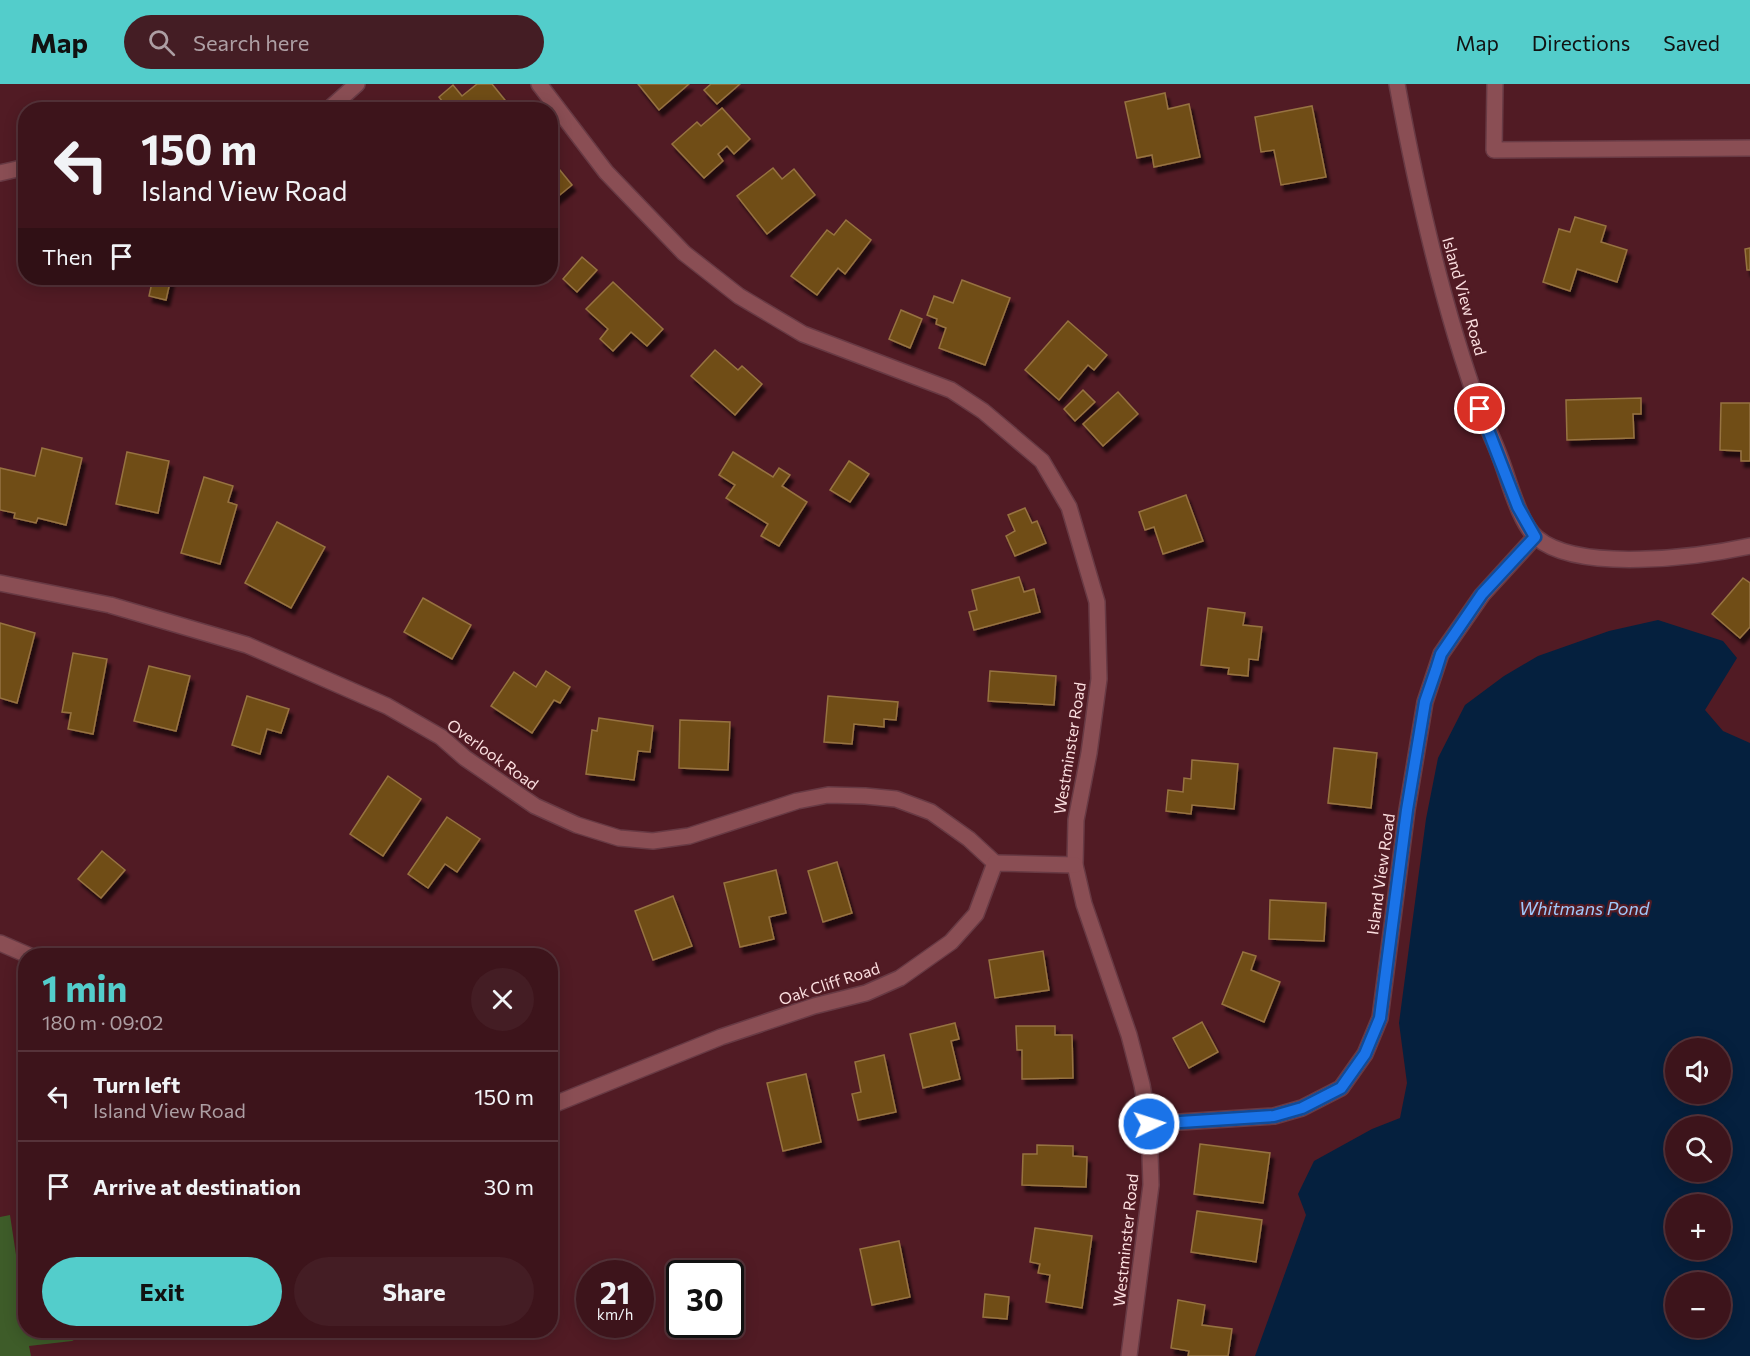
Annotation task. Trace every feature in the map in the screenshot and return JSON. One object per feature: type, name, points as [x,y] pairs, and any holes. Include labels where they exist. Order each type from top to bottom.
[{"type":"street","points":[[337,102],[357,84]]},
{"type":"street","name":"Westminster Road","points":[[539,84],[553,102]]},
{"type":"street","name":"Island View Road","points":[[1149,1124],[1274,1116],[1302,1108],[1341,1088],[1365,1054],[1380,1018],[1407,810],[1425,702],[1441,654],[1482,594],[1535,537],[1518,507],[1480,409],[1457,338],[1417,188],[1397,84]]},
{"type":"street","points":[[1494,84],[1494,150],[1750,148]]},
{"type":"street","name":"Westminster Road","points":[[558,109],[606,172],[649,220],[684,253],[739,296],[803,334],[951,390],[983,411],[1042,461],[1069,507],[1097,602],[1099,679],[1089,753],[1076,820],[1075,865],[1084,904],[1129,1035],[1149,1124],[1151,1185],[1129,1356]]},
{"type":"street","points":[[0,173],[18,168]]},
{"type":"street","points":[[1535,537],[1550,547],[1584,557],[1618,559],[1717,554],[1750,546]]},
{"type":"street","name":"Overlook Road","points":[[0,583],[110,605],[247,645],[387,706],[441,737],[465,758],[535,806],[577,825],[619,838],[653,841],[689,836],[797,801],[828,795],[865,796],[896,799],[931,812],[969,839],[995,863]]},
{"type":"street","points":[[995,863],[1075,865]]},
{"type":"street","name":"Oak Cliff Road","points":[[558,1103],[721,1037],[814,1006],[866,993],[900,978],[951,942],[976,914],[995,863]]},
{"type":"street","points":[[0,943],[18,951]]},
{"type":"green space","points":[[10,1215],[18,1268],[18,1338],[77,1338],[72,1341],[29,1346],[31,1356],[0,1356],[0,1217]]},
{"type":"water","name":"Whitmans Pond","points":[[1658,620],[1723,641],[1737,658],[1705,710],[1723,731],[1750,743],[1750,1356],[1255,1356],[1306,1215],[1298,1194],[1314,1161],[1372,1129],[1400,1118],[1407,1083],[1399,1023],[1426,819],[1438,758],[1465,705],[1504,676],[1538,656],[1609,631]]},
{"type":"building","points":[[477,84],[492,84],[507,102],[443,102],[439,97],[453,85],[462,96]]},
{"type":"building","points":[[638,84],[689,84],[659,110]]},
{"type":"building","points":[[711,84],[740,84],[717,104],[704,90]]},
{"type":"building","points":[[1165,93],[1168,109],[1189,104],[1200,157],[1154,167],[1152,155],[1137,158],[1125,102]]},
{"type":"building","points":[[1312,106],[1326,177],[1281,185],[1274,150],[1261,152],[1255,117]]},
{"type":"building","points":[[722,108],[750,139],[734,154],[727,146],[718,154],[723,161],[704,178],[672,144],[697,122],[701,126]]},
{"type":"building","points":[[558,168],[572,185],[558,196]]},
{"type":"building","points":[[773,168],[782,179],[794,169],[815,195],[767,234],[737,196]]},
{"type":"building","points":[[1575,217],[1606,226],[1601,242],[1627,250],[1617,282],[1577,269],[1570,291],[1543,282],[1559,229],[1570,232]]},
{"type":"building","points":[[846,220],[871,240],[845,274],[838,268],[817,295],[791,276],[827,230],[834,235]]},
{"type":"building","points":[[1750,248],[1750,270],[1747,270],[1745,249]]},
{"type":"building","points":[[582,257],[597,270],[577,292],[563,279]]},
{"type":"building","points":[[962,280],[1010,298],[985,365],[939,348],[946,328],[936,324],[937,319],[927,315],[934,296],[953,303]]},
{"type":"building","points":[[613,282],[663,329],[647,346],[631,332],[613,351],[600,339],[608,329],[586,309]]},
{"type":"building","points":[[151,285],[169,285],[166,300],[149,296]]},
{"type":"building","points":[[901,310],[922,319],[910,348],[889,339]]},
{"type":"building","points":[[1068,321],[1107,355],[1094,370],[1088,365],[1059,400],[1025,370]]},
{"type":"building","points":[[715,350],[738,370],[742,366],[762,384],[735,415],[691,376]]},
{"type":"building","points":[[1083,390],[1095,402],[1075,421],[1064,409]]},
{"type":"building","points":[[1118,392],[1138,414],[1103,446],[1083,424]]},
{"type":"building","points":[[1641,398],[1641,414],[1633,414],[1634,438],[1567,440],[1566,400]]},
{"type":"building","points":[[1721,403],[1750,403],[1750,461],[1741,461],[1741,451],[1720,450]]},
{"type":"building","points":[[42,448],[82,458],[66,525],[38,518],[36,523],[14,518],[15,513],[0,510],[0,468],[35,476]]},
{"type":"building","points":[[127,452],[169,461],[158,513],[116,504]]},
{"type":"building","points":[[733,452],[773,477],[779,468],[790,475],[782,486],[807,502],[779,546],[761,536],[768,524],[726,498],[735,485],[719,475]]},
{"type":"building","points":[[849,461],[869,474],[850,502],[830,490]]},
{"type":"building","points":[[204,477],[233,486],[228,502],[237,505],[220,564],[181,553]]},
{"type":"building","points":[[1186,495],[1203,541],[1163,554],[1154,527],[1145,530],[1139,512]]},
{"type":"building","points":[[1025,508],[1032,523],[1037,521],[1046,543],[1015,556],[1006,536],[1015,531],[1008,515]]},
{"type":"building","points":[[277,522],[325,547],[291,608],[245,583]]},
{"type":"building","points":[[1019,577],[1024,592],[1034,589],[1040,612],[974,630],[969,612],[977,610],[972,590]]},
{"type":"building","points":[[1743,578],[1750,583],[1750,627],[1740,638],[1712,614]]},
{"type":"building","points":[[423,598],[471,625],[452,659],[404,632]]},
{"type":"building","points":[[1208,608],[1245,613],[1243,625],[1262,627],[1258,660],[1249,659],[1248,676],[1228,674],[1229,668],[1201,665]]},
{"type":"building","points":[[0,623],[35,633],[17,703],[0,698]]},
{"type":"building","points":[[73,653],[107,659],[93,734],[68,729],[71,713],[62,712]]},
{"type":"building","points":[[149,666],[190,676],[176,731],[134,721]]},
{"type":"building","points":[[546,671],[570,687],[560,703],[554,700],[532,733],[491,706],[514,672],[536,687]]},
{"type":"building","points":[[990,671],[1056,676],[1054,705],[988,701]]},
{"type":"building","points":[[247,696],[289,709],[281,733],[267,729],[260,754],[232,745]]},
{"type":"building","points":[[828,696],[898,702],[896,720],[884,719],[884,727],[854,724],[852,744],[824,742]]},
{"type":"building","points":[[599,718],[653,726],[650,752],[638,751],[634,780],[586,774],[592,730],[597,731]]},
{"type":"building","points":[[680,720],[730,722],[728,770],[679,768]]},
{"type":"building","points":[[1334,748],[1377,753],[1371,808],[1328,803]]},
{"type":"building","points":[[1192,760],[1238,764],[1234,809],[1192,805],[1191,814],[1166,811],[1168,790],[1183,792],[1184,778],[1191,779]]},
{"type":"building","points":[[388,776],[421,799],[383,856],[350,834]]},
{"type":"building","points":[[447,817],[480,839],[457,872],[445,864],[428,888],[408,874]]},
{"type":"building","points":[[102,851],[125,870],[101,898],[78,879]]},
{"type":"building","points":[[837,862],[852,913],[823,922],[808,871]]},
{"type":"building","points":[[776,870],[786,913],[769,917],[774,939],[740,947],[724,883]]},
{"type":"building","points":[[673,896],[692,946],[653,960],[635,911]]},
{"type":"building","points":[[1270,900],[1326,903],[1324,941],[1269,939]]},
{"type":"building","points":[[1043,951],[1049,990],[995,998],[989,960]]},
{"type":"building","points":[[1243,952],[1256,956],[1251,970],[1280,982],[1264,1022],[1222,1004]]},
{"type":"building","points":[[1202,1022],[1218,1052],[1189,1068],[1173,1038]]},
{"type":"building","points":[[955,1023],[959,1039],[951,1041],[960,1079],[923,1088],[910,1034]]},
{"type":"building","points":[[1016,1026],[1055,1026],[1055,1035],[1072,1035],[1073,1078],[1022,1079],[1022,1050],[1017,1050]]},
{"type":"building","points":[[884,1055],[896,1112],[858,1120],[852,1094],[861,1092],[855,1062]]},
{"type":"building","points":[[806,1074],[821,1142],[783,1151],[767,1083]]},
{"type":"building","points":[[1200,1144],[1270,1153],[1263,1203],[1194,1194]]},
{"type":"building","points":[[1037,1145],[1073,1146],[1073,1156],[1087,1157],[1086,1187],[1022,1185],[1023,1154],[1037,1154]]},
{"type":"building","points":[[1197,1211],[1262,1220],[1256,1262],[1191,1252]]},
{"type":"building","points":[[1035,1228],[1092,1236],[1082,1308],[1046,1302],[1050,1275],[1038,1273],[1040,1264],[1030,1262]]},
{"type":"building","points":[[899,1241],[910,1297],[872,1305],[860,1249]]},
{"type":"building","points":[[985,1294],[1009,1297],[1007,1319],[983,1317]]},
{"type":"building","points":[[1178,1300],[1205,1305],[1202,1325],[1232,1329],[1228,1356],[1188,1356],[1189,1351],[1171,1348]]},
{"type":"route","points":[[1149,1124],[1274,1116],[1302,1108],[1320,1101],[1341,1088],[1365,1054],[1380,1018],[1407,810],[1425,702],[1441,654],[1482,594],[1535,537],[1518,507],[1480,409]]}]
